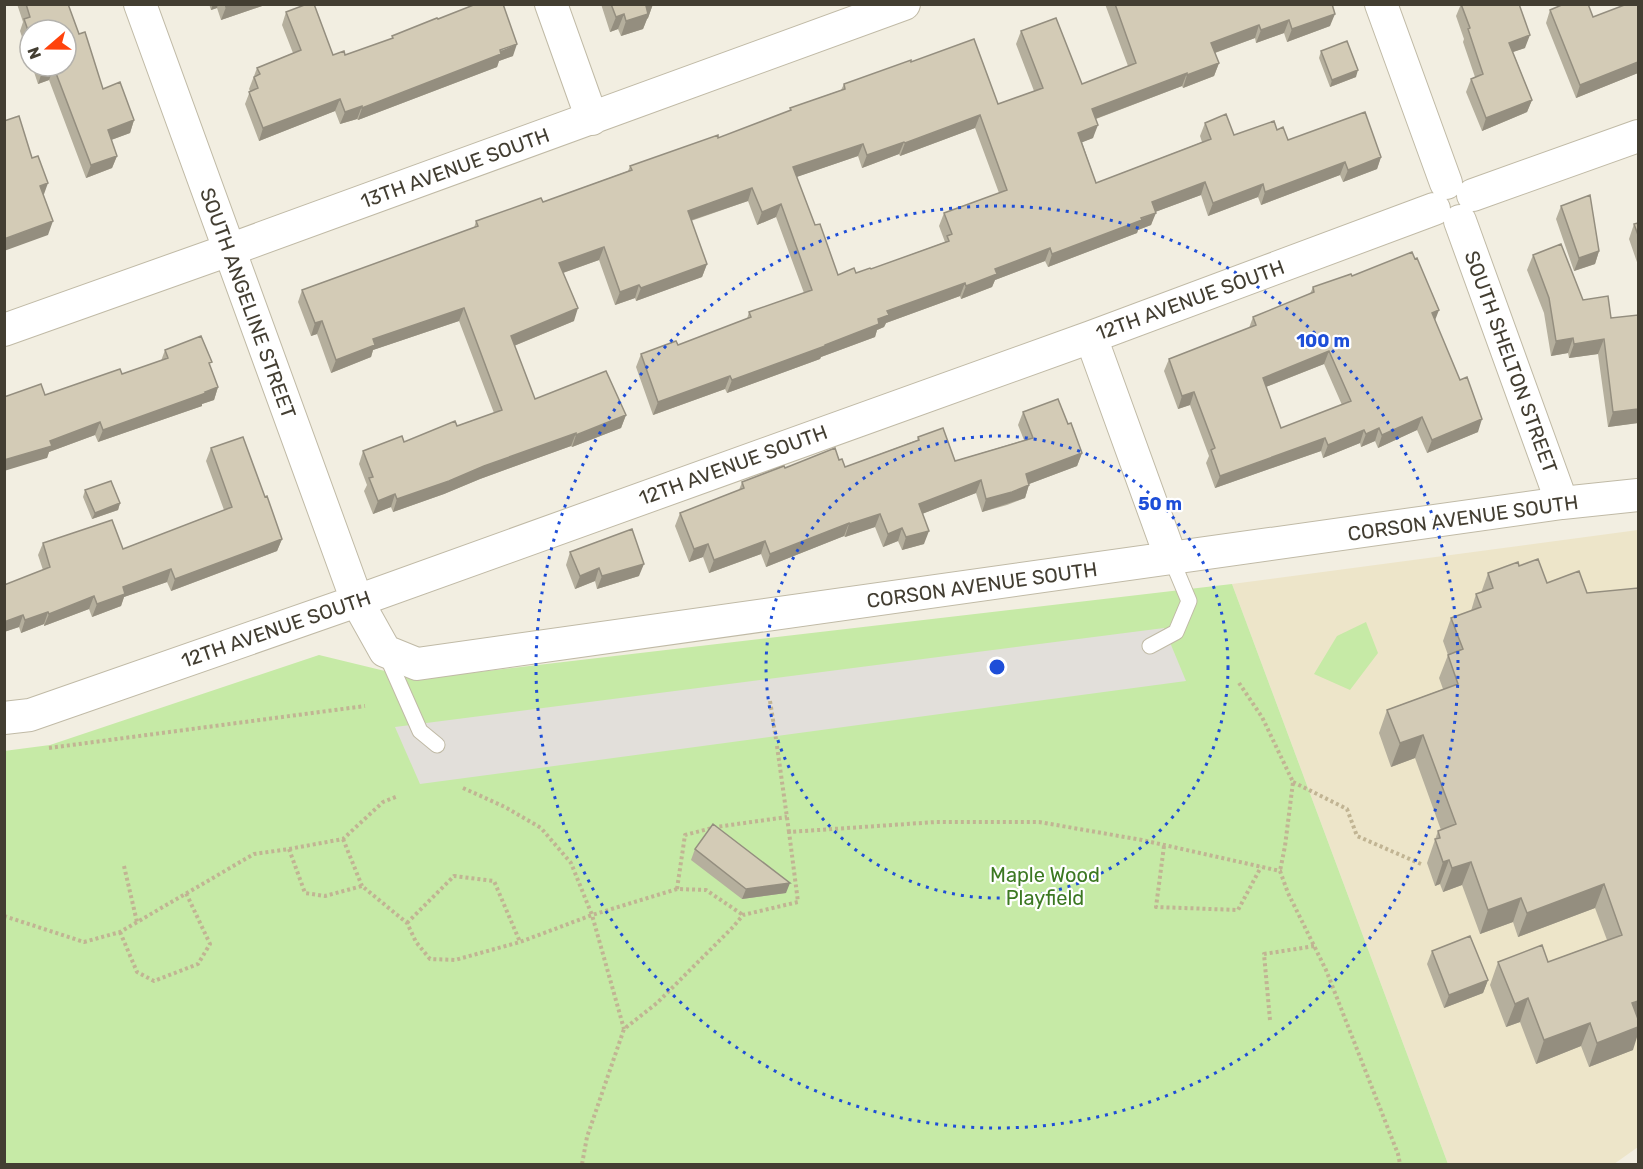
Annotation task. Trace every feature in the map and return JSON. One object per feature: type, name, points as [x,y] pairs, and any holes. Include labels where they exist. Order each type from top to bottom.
[{"type":"street","name":"SOUTH ANGELINE STREET","points":[[140,4],[357,601]]},
{"type":"street","points":[[551,4],[592,119]]},
{"type":"street","name":"13TH AVENUE SOUTH","points":[[4,330],[592,119],[904,4]]},
{"type":"street","name":"SOUTH SHELTON STREET","points":[[1382,4],[1562,503]]},
{"type":"street","name":"12TH AVENUE SOUTH","points":[[17,717],[357,601],[1091,337],[1453,202],[1638,136]]},
{"type":"street","points":[[1091,337],[1171,558]]},
{"type":"street","name":"CORSON AVENUE SOUTH","points":[[385,651],[417,664],[1562,503],[1638,495]]},
{"type":"street","points":[[357,601],[385,651]]},
{"type":"lane","points":[[1150,646],[1176,632],[1189,601],[1171,558]]},
{"type":"lane","points":[[385,651],[420,731],[437,745]]},
{"type":"path","points":[[1239,683],[1262,717],[1293,782],[1280,871],[1288,893],[1326,970],[1400,1164]]},
{"type":"path","points":[[770,701],[776,739]]},
{"type":"path","points":[[50,748],[365,706]]},
{"type":"path","points":[[582,1164],[587,1137],[624,1029],[657,1002],[734,927],[743,915],[798,902],[777,746]]},
{"type":"path","points":[[1293,782],[1347,809],[1357,836],[1421,864]]},
{"type":"path","points":[[463,788],[505,807],[541,828],[570,863],[592,915],[624,1029]]},
{"type":"path","points":[[4,916],[84,942],[120,932],[254,854],[343,838],[383,802],[398,796]]},
{"type":"path","points":[[677,889],[685,835],[716,827],[787,817]]},
{"type":"path","points":[[789,832],[936,822],[1039,822],[1280,871]]},
{"type":"path","points":[[343,838],[362,886],[407,924],[416,942],[430,959],[455,960],[520,942],[592,915],[677,889],[706,890],[743,915]]},
{"type":"path","points":[[1164,846],[1156,907],[1238,910],[1260,867]]},
{"type":"path","points":[[289,849],[305,893],[325,896],[362,886]]},
{"type":"path","points":[[124,866],[137,922]]},
{"type":"path","points":[[407,924],[454,876],[494,881],[520,942]]},
{"type":"path","points":[[120,932],[137,972],[154,981],[198,964],[210,944],[186,893]]},
{"type":"path","points":[[1270,1020],[1264,954],[1315,946]]},
{"type":"shaded area","points":[[1638,530],[1638,1147],[1614,1164],[1448,1164],[1232,584]]},
{"type":"shaded area","points":[[1164,628],[1186,681],[420,784],[395,727]]},
{"type":"green space","name":"Maple Wood Playfield","points":[[1232,584],[1448,1164],[5,1164],[4,751],[50,745],[319,655],[418,679]]},
{"type":"green space","points":[[1366,622],[1378,653],[1350,690],[1314,674],[1337,636]]},
{"type":"building","points":[[26,4],[68,4],[73,18],[27,18],[30,17]]},
{"type":"building","points":[[307,4],[314,4],[333,55],[344,51],[345,55],[393,38],[392,36],[476,4],[503,4],[517,44],[500,50],[501,54],[362,108],[362,106],[345,112],[340,99],[263,128],[249,92],[258,88],[254,77],[260,74],[257,68],[301,50],[286,12]]},
{"type":"building","points":[[611,4],[650,4],[646,6],[648,14],[626,21],[624,14],[616,17]]},
{"type":"building","points":[[1115,4],[1332,4],[1335,14],[1292,29],[1289,20],[1261,30],[1259,25],[1211,43],[1219,63],[1092,109],[1098,125],[1078,133],[1096,183],[1211,139],[1205,123],[1226,114],[1234,135],[1274,121],[1277,130],[1283,127],[1288,140],[1365,112],[1381,157],[1348,170],[1345,162],[1265,192],[1263,184],[1213,203],[1205,182],[1152,202],[1156,213],[1141,218],[1142,220],[1052,254],[1050,248],[995,269],[997,274],[966,286],[965,283],[887,311],[889,315],[878,319],[879,324],[825,346],[732,380],[730,376],[658,402],[641,354],[676,341],[678,345],[751,317],[749,312],[812,290],[781,204],[762,212],[752,188],[688,211],[707,264],[641,288],[639,285],[620,292],[604,247],[559,263],[578,308],[511,336],[535,399],[606,371],[626,415],[576,435],[576,433],[484,466],[449,481],[397,499],[395,494],[378,501],[369,478],[373,477],[363,451],[402,436],[404,442],[455,421],[457,426],[502,410],[464,308],[373,339],[375,345],[336,360],[322,321],[315,323],[302,290],[478,226],[476,221],[541,198],[543,202],[632,170],[630,166],[718,135],[718,138],[791,110],[790,108],[845,89],[844,84],[974,39],[998,104],[1043,88],[1021,31],[1056,18],[1082,84],[1136,63]],"holes":[[[980,115],[1007,190],[944,213],[952,234],[947,236],[949,241],[871,269],[856,273],[854,268],[838,275],[820,224],[815,225],[793,167],[863,144],[867,155]]]},
{"type":"building","points":[[1461,4],[1519,4],[1530,35],[1509,43],[1532,100],[1486,118],[1471,79],[1483,74]]},
{"type":"building","points":[[1564,4],[1588,4],[1593,17],[1627,4],[1638,4],[1638,62],[1580,85],[1550,10]]},
{"type":"building","points":[[78,31],[79,34],[85,32],[103,89],[120,82],[134,120],[108,130],[117,156],[91,165],[58,78],[78,78]]},
{"type":"building","points":[[1347,41],[1358,70],[1332,80],[1321,51]]},
{"type":"building","points":[[19,116],[32,158],[38,156],[48,183],[40,186],[53,221],[4,239],[4,121]]},
{"type":"building","points":[[1590,195],[1599,251],[1579,258],[1561,206]]},
{"type":"building","points":[[1638,223],[1638,235],[1634,224]]},
{"type":"building","points":[[1561,244],[1583,300],[1608,296],[1611,318],[1638,315],[1638,409],[1613,412],[1604,339],[1574,344],[1573,338],[1556,341],[1549,298],[1533,255]]},
{"type":"building","points":[[1412,252],[1415,259],[1417,258],[1439,310],[1432,313],[1460,380],[1467,377],[1482,419],[1432,440],[1422,417],[1382,435],[1379,428],[1366,434],[1364,430],[1328,445],[1325,438],[1220,476],[1211,450],[1215,448],[1194,392],[1182,396],[1169,359],[1256,325],[1253,317],[1314,292],[1313,287],[1351,274],[1352,276]],"holes":[[[1329,351],[1351,401],[1281,428],[1263,378]]]},
{"type":"building","points":[[201,336],[212,362],[209,363],[218,387],[103,430],[100,422],[50,441],[52,446],[4,460],[4,397],[41,384],[45,395],[120,369],[122,374],[168,358],[165,350]]},
{"type":"building","points":[[1058,399],[1068,424],[1071,423],[1082,453],[1026,474],[1029,485],[1012,492],[986,499],[981,480],[919,504],[929,531],[906,537],[902,528],[888,534],[880,514],[849,523],[770,554],[765,541],[714,560],[708,544],[694,549],[680,513],[744,488],[742,482],[835,448],[839,460],[842,459],[845,467],[919,440],[918,437],[943,428],[955,461],[1033,438],[1023,412]]},
{"type":"building","points":[[243,437],[282,539],[175,579],[171,569],[123,587],[125,594],[97,604],[94,596],[49,614],[48,612],[25,620],[23,615],[4,622],[4,585],[50,567],[43,543],[112,520],[123,549],[232,507],[211,448]]},
{"type":"building","points":[[111,481],[120,503],[95,513],[85,490]]},
{"type":"building","points":[[632,529],[644,564],[602,576],[599,568],[580,576],[570,552]]},
{"type":"building","points":[[1538,559],[1547,583],[1579,571],[1587,593],[1638,588],[1638,1001],[1632,1003],[1638,1019],[1638,1027],[1597,1043],[1590,1023],[1544,1040],[1528,998],[1515,1004],[1498,962],[1542,945],[1548,962],[1622,935],[1604,884],[1527,913],[1521,898],[1488,910],[1471,862],[1452,868],[1449,860],[1443,862],[1435,839],[1440,838],[1438,831],[1456,824],[1423,735],[1400,743],[1387,710],[1458,684],[1448,655],[1463,649],[1451,618],[1481,607],[1476,594],[1493,588],[1488,573],[1518,562],[1519,566]]},
{"type":"building","points":[[713,824],[790,883],[746,889],[695,849]]},
{"type":"building","points":[[1470,936],[1488,980],[1449,995],[1432,951]]}]
